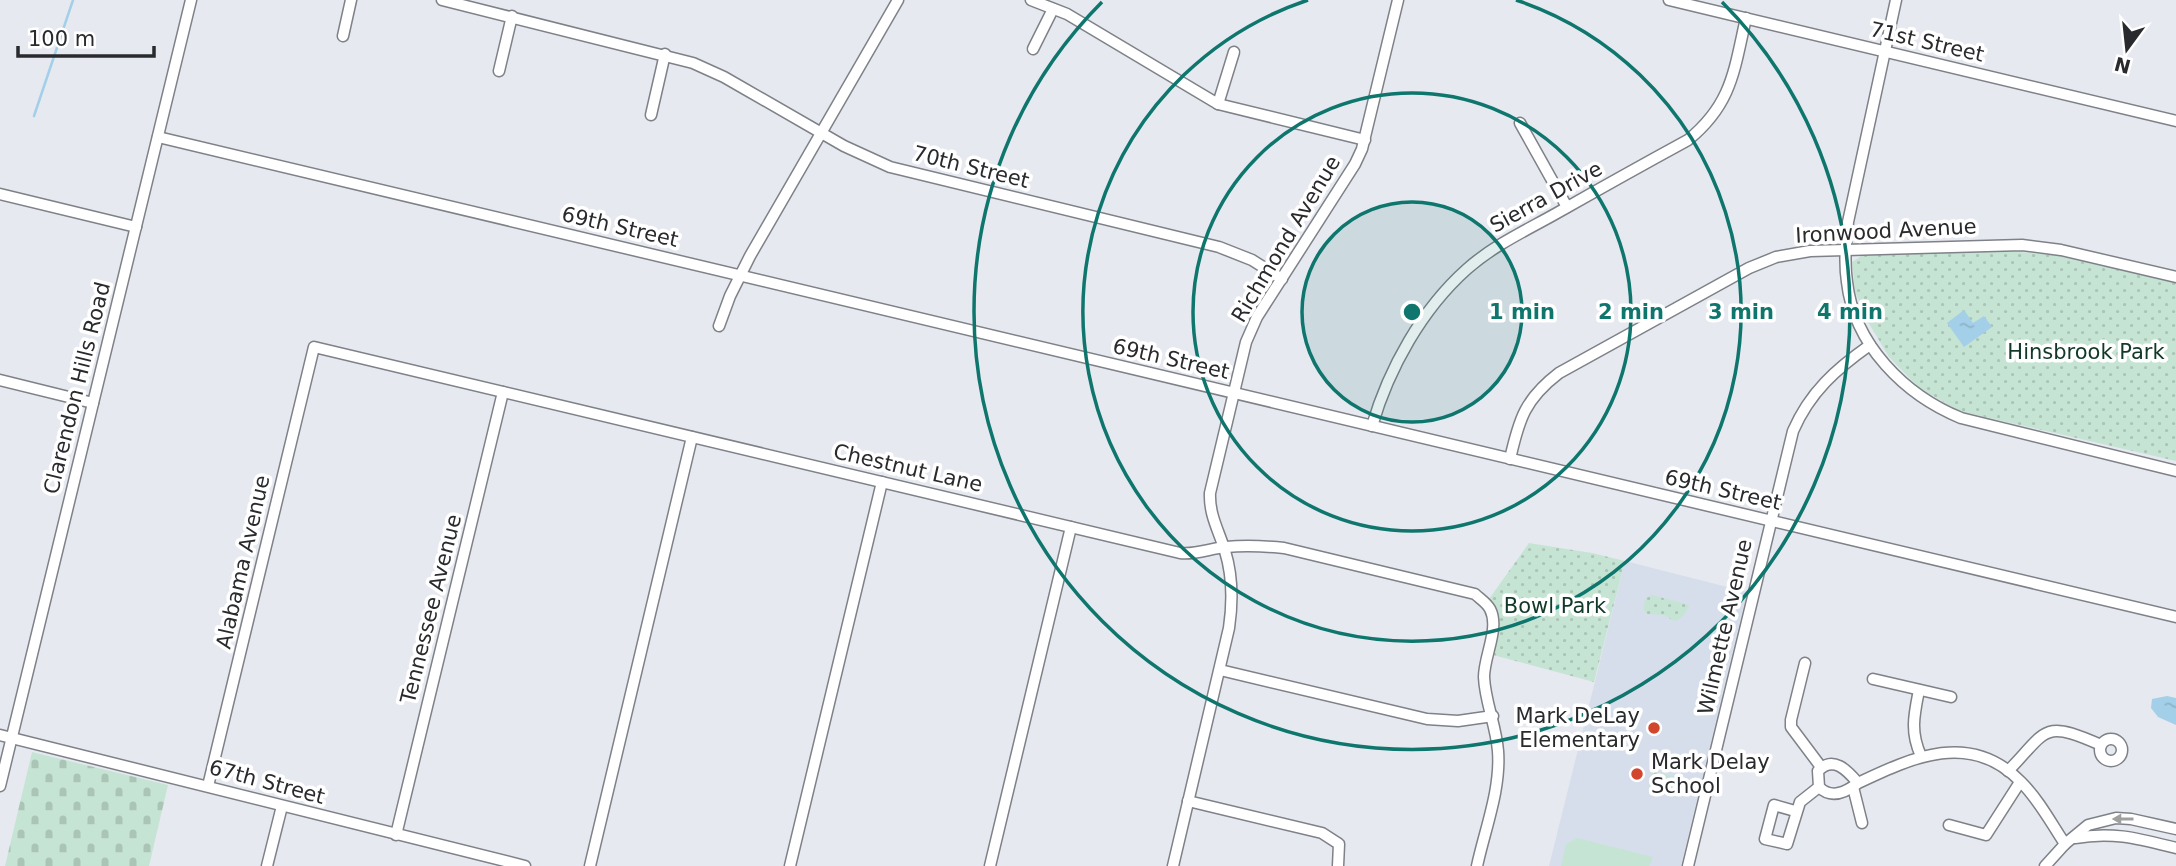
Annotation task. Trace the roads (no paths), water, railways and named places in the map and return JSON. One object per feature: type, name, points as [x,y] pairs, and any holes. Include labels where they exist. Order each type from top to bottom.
[{"type":"street","name":"Clarendon Hills Road","points":[[0,786],[191,0]]},
{"type":"street","points":[[343,36],[351,0]]},
{"type":"street","name":"70th Street","points":[[442,0],[665,54],[717,73],[872,160],[906,172],[1230,250],[1282,279]]},
{"type":"street","points":[[719,326],[740,276],[898,0]]},
{"type":"street","points":[[1031,0],[1066,14],[1218,104],[1365,140]]},
{"type":"street","name":"Richmond Avenue","points":[[1173,866],[1220,670],[1232,607],[1230,571],[1212,517],[1210,494],[1246,342],[1253,324],[1355,164],[1365,140],[1398,0]]},
{"type":"street","name":"71st Street","points":[[1669,0],[2176,121]]},
{"type":"street","points":[[1896,0],[1848,222],[1845,251],[1850,298],[1870,345],[1894,374],[1913,391],[1935,406],[1961,418],[2176,471]]},
{"type":"street","points":[[1033,49],[1053,9]]},
{"type":"street","points":[[499,71],[512,16]]},
{"type":"street","name":"Sierra Drive","points":[[1372,426],[1383,390],[1393,369],[1444,292],[1484,255],[1688,140],[1711,119],[1727,92],[1746,18]]},
{"type":"street","points":[[1218,104],[1234,52]]},
{"type":"street","points":[[651,115],[665,54]]},
{"type":"street","points":[[1520,123],[1567,207]]},
{"type":"street","name":"69th Street","points":[[158,136],[2176,617]]},
{"type":"street","points":[[0,194],[136,227]]},
{"type":"street","name":"Ironwood Avenue","points":[[1510,459],[1526,406],[1537,391],[1559,373],[1749,268],[1793,254],[2022,245],[2061,250],[2176,277]]},
{"type":"street","name":"Wilmette Avenue","points":[[1688,866],[1788,445],[1803,410],[1821,385],[1833,372],[1870,345]]},
{"type":"street","name":"Chestnut Lane","points":[[314,347],[1180,553],[1258,546],[1295,550],[1469,592],[1475,594],[1489,609],[1492,628],[1484,674],[1487,700],[1493,716]]},
{"type":"street","name":"Alabama Avenue","points":[[208,786],[314,347]]},
{"type":"street","points":[[0,380],[93,403]]},
{"type":"street","name":"Tennessee Avenue","points":[[396,835],[503,392]]},
{"type":"street","points":[[590,866],[692,437]]},
{"type":"street","points":[[790,866],[881,482]]},
{"type":"street","points":[[990,866],[1071,527]]},
{"type":"street","points":[[1805,663],[1791,727],[1821,767]]},
{"type":"street","points":[[1220,670],[1427,719],[1458,721],[1493,716],[1498,771],[1477,866]]},
{"type":"street","points":[[1873,679],[1951,697]]},
{"type":"street","points":[[1919,690],[1913,736],[1921,756]]},
{"type":"street","points":[[2008,771],[2036,738],[2054,730],[2073,733],[2101,745]]},
{"type":"street","name":"67th Street","points":[[0,735],[525,866]]},
{"type":"street","points":[[1821,767],[1817,777],[1819,787],[1832,795],[1921,756],[1950,752],[1992,761],[2021,782],[2070,841]]},
{"type":"street","points":[[1821,767],[1831,764],[1843,766],[1855,785],[1862,823]]},
{"type":"street","points":[[1949,825],[1986,835],[2021,782]]},
{"type":"street","points":[[1796,811],[1800,802],[1819,787]]},
{"type":"street","points":[[1188,801],[1322,833],[1339,845],[1338,866]]},
{"type":"street","points":[[267,866],[282,806]]},
{"type":"street","points":[[2045,866],[2088,825],[2116,818],[2176,829]]},
{"type":"street","points":[[2070,841],[2092,835],[2119,835],[2176,848]]},
{"type":"water","points":[[1964,310],[1973,323],[1984,316],[1992,327],[1964,347],[1947,323]]},
{"type":"water","points":[[2167,696],[2176,698],[2176,725],[2158,717],[2151,708],[2152,699]]},
{"type":"waterway","points":[[34,116],[73,0]]},
{"type":"place","name":"Mark DeLay Elementary","points":[[1654,728]]},
{"type":"place","name":"Mark Delay School","points":[[1637,774]]},
{"type":"park label","name":"Hinsbrook Park","points":[[2086,352]]},
{"type":"park label","name":"Bowl Park","points":[[1555,606]]}]
